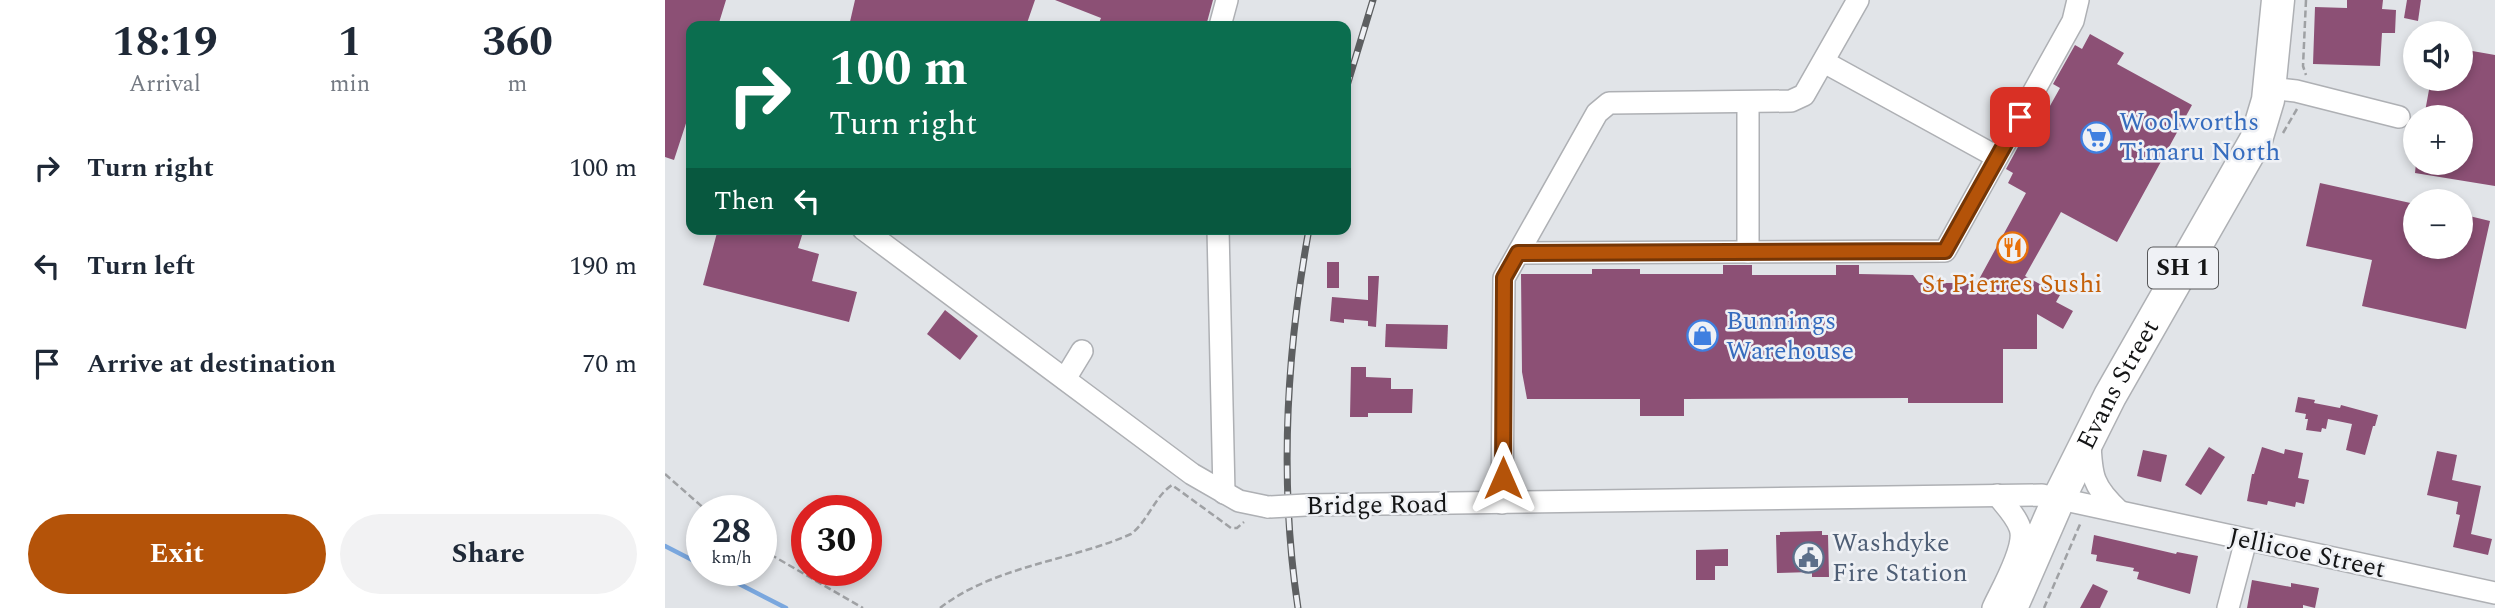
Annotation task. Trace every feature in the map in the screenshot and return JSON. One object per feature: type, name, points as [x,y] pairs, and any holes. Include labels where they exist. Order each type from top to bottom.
[{"type":"highway","name":"Evans Street","points":[[2070,509],[2090,436],[2110,396],[2256,140],[2269,100],[2278,0]]},
{"type":"highway","name":"SH 1","points":[[2011,608],[2070,509]]},
{"type":"street","points":[[1221,21],[1227,0]]},
{"type":"street","points":[[1503,503],[1504,278],[1597,113],[1609,103],[1791,101],[1804,95],[1858,0]]},
{"type":"street","points":[[1518,253],[1945,251],[2073,21],[2078,0]]},
{"type":"street","points":[[1824,62],[1997,157]]},
{"type":"street","points":[[2270,88],[2295,91],[2399,117]]},
{"type":"street","points":[[1748,102],[1748,251]]},
{"type":"street","name":"Bridge Road","points":[[871,235],[1192,474],[1238,501],[1268,507],[2042,495],[2070,509]]},
{"type":"street","points":[[1218,235],[1224,493]]},
{"type":"street","points":[[1065,379],[1082,351]]},
{"type":"street","points":[[2090,436],[2093,480],[2101,494],[2120,512]]},
{"type":"street","points":[[1993,608],[2019,549],[2021,535],[2014,517],[1997,495]]},
{"type":"street","name":"Jellicoe Street","points":[[2070,509],[2120,512],[2495,593]]},
{"type":"street","points":[[2228,608],[2245,540]]},
{"type":"path","points":[[2306,0],[2303,66],[2308,77],[2313,78]]},
{"type":"path","points":[[665,474],[689,495]]},
{"type":"path","points":[[940,608],[955,596],[1004,575],[1073,556],[1131,534],[1139,528],[1172,485],[1231,528],[1237,528],[1248,517]]},
{"type":"path","points":[[2044,608],[2075,533],[2082,525],[2070,509]]},
{"type":"path","points":[[777,558],[863,608]]},
{"type":"building","points":[[665,0],[726,0],[720,21],[686,21],[686,123],[674,160],[665,157]]},
{"type":"building","points":[[855,0],[1035,0],[1028,21],[850,21]]},
{"type":"building","points":[[1055,0],[1213,0],[1207,21],[1100,21],[1101,18]]},
{"type":"building","points":[[2347,0],[2383,0],[2382,9],[2396,10],[2395,33],[2382,33],[2380,66],[2313,64],[2315,7],[2347,8]]},
{"type":"building","points":[[2407,0],[2421,0],[2418,21],[2404,18]]},
{"type":"building","points":[[2090,34],[2124,53],[2117,64],[2192,105],[2117,242],[2061,212],[2025,276],[2060,295],[2056,302],[2073,311],[2063,329],[2037,314],[2037,349],[2003,349],[2003,403],[1908,403],[1908,398],[1684,399],[1684,416],[1640,416],[1640,399],[1527,399],[1522,372],[1521,274],[1592,274],[1592,269],[1640,269],[1640,274],[1723,274],[1723,265],[1752,265],[1752,275],[1836,275],[1836,265],[1859,265],[1859,274],[1913,275],[1919,283],[1977,283],[2026,193],[2008,183],[2013,173],[2006,169],[2025,134],[2032,138],[2060,88],[2053,84],[2075,45],[2082,49]]},
{"type":"building","points":[[2473,51],[2495,55],[2495,186],[2427,175],[2473,175],[2473,105],[2426,105],[2429,91],[2473,91]]},
{"type":"building","points":[[2320,183],[2403,201],[2403,259],[2473,259],[2473,217],[2490,221],[2466,329],[2362,306],[2372,260],[2306,246]]},
{"type":"building","points":[[716,235],[802,235],[798,248],[819,254],[812,281],[857,292],[849,322],[703,285]]},
{"type":"building","points":[[1327,262],[1339,262],[1339,288],[1327,288]]},
{"type":"building","points":[[1368,276],[1379,276],[1376,327],[1368,326],[1368,321],[1330,321],[1332,297],[1368,300]]},
{"type":"building","points":[[945,310],[978,336],[960,360],[927,334]]},
{"type":"building","points":[[1386,324],[1448,325],[1447,349],[1385,347]]},
{"type":"building","points":[[1351,367],[1366,367],[1366,377],[1391,378],[1391,389],[1413,389],[1412,413],[1368,413],[1368,417],[1350,417]]},
{"type":"building","points":[[2298,397],[2315,400],[2314,403],[2340,408],[2341,405],[2378,415],[2365,455],[2346,450],[2352,424],[2328,419],[2326,429],[2322,428],[2321,432],[2306,430],[2306,414],[2295,412]]},
{"type":"building","points":[[2209,447],[2225,457],[2201,495],[2185,485]]},
{"type":"building","points":[[2262,447],[2284,454],[2285,449],[2303,453],[2298,478],[2309,480],[2304,504],[2296,502],[2295,507],[2268,501],[2267,505],[2247,501],[2252,474]]},
{"type":"building","points":[[2143,450],[2167,455],[2161,482],[2137,476]]},
{"type":"building","points":[[2437,451],[2457,455],[2452,480],[2481,486],[2471,534],[2492,539],[2488,555],[2453,547],[2460,515],[2456,514],[2458,502],[2427,495]]},
{"type":"building","points":[[1822,531],[1822,535],[1828,535],[1829,577],[1812,577],[1812,572],[1777,573],[1776,535],[1780,535],[1780,532]]},
{"type":"building","points":[[2094,535],[2176,554],[2198,556],[2190,594],[2137,579],[2139,572],[2133,571],[2134,568],[2096,561],[2097,555],[2091,554]]},
{"type":"building","points":[[1728,549],[1728,566],[1715,566],[1715,580],[1696,580],[1696,550]]},
{"type":"building","points":[[2252,580],[2291,587],[2291,583],[2319,588],[2315,608],[2303,605],[2303,608],[2247,608]]},
{"type":"building","points":[[2093,584],[2108,591],[2100,608],[2080,608]]},
{"type":"waterway","points":[[665,546],[686,557]]},
{"type":"waterway","points":[[743,586],[786,608]]},
{"type":"railway","points":[[1351,73],[1373,0]]},
{"type":"railway","points":[[1298,608],[1288,513],[1288,418],[1295,324],[1308,235]]},
{"type":"place","name":"Woolworths Timaru North","points":[[2096,137]]},
{"type":"place","name":"St Pierres Sushi","points":[[2012,248]]},
{"type":"place","name":"Bunnings Warehouse","points":[[1703,336]]},
{"type":"place","name":"Washdyke Fire Station","points":[[1809,558]]},
{"type":"route","points":[[1503,478],[1504,278],[1518,253],[1945,251],[2020,117]]}]
